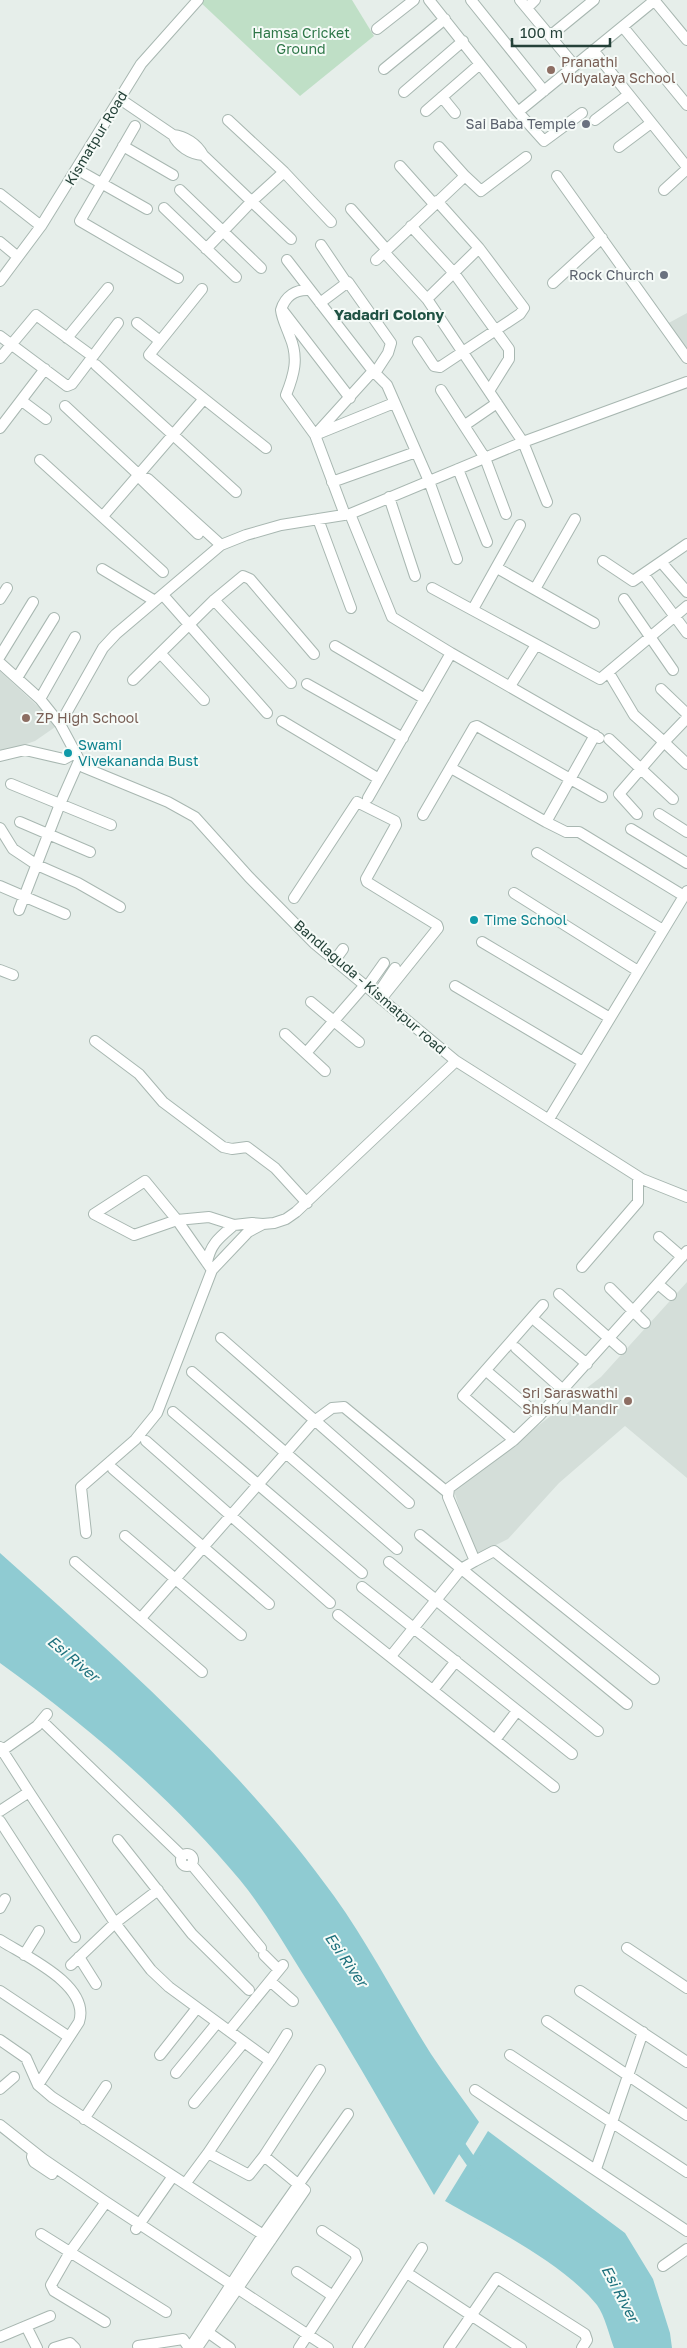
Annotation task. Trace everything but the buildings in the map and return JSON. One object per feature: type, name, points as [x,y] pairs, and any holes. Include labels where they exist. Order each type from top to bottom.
[{"type":"street","name":"Kismatpur Road","points":[[0,281],[41,226],[78,170],[141,64],[198,0]]},
{"type":"street","points":[[377,29],[414,0]]},
{"type":"street","points":[[429,0],[518,112],[544,141],[582,113]]},
{"type":"street","points":[[471,0],[544,91]]},
{"type":"street","points":[[535,0],[523,4],[574,65]]},
{"type":"street","points":[[550,36],[594,0]]},
{"type":"street","points":[[518,112],[655,0],[687,40]]},
{"type":"street","points":[[384,69],[445,19]]},
{"type":"street","points":[[623,27],[687,105]]},
{"type":"street","points":[[404,92],[463,41]]},
{"type":"street","points":[[593,50],[687,168],[664,190]]},
{"type":"street","points":[[426,111],[480,64]]},
{"type":"street","points":[[595,120],[628,95]]},
{"type":"street","points":[[442,97],[454,113]]},
{"type":"street","points":[[120,99],[173,135],[182,136],[199,148],[203,155],[291,239]]},
{"type":"street","points":[[228,120],[284,172],[331,222]]},
{"type":"street","points":[[619,148],[651,123]]},
{"type":"street","points":[[135,126],[80,221],[178,278]]},
{"type":"street","points":[[124,146],[174,175]]},
{"type":"street","points":[[439,146],[481,191],[526,157]]},
{"type":"street","points":[[400,166],[479,248],[524,306],[523,311],[438,368],[434,366],[418,342]]},
{"type":"street","points":[[78,170],[147,209]]},
{"type":"street","points":[[206,249],[252,201],[284,172]]},
{"type":"street","points":[[376,260],[465,176]]},
{"type":"street","points":[[557,176],[687,358]]},
{"type":"street","points":[[180,190],[261,268]]},
{"type":"street","points":[[0,194],[41,226]]},
{"type":"street","points":[[164,208],[236,277]]},
{"type":"street","points":[[351,209],[427,299],[489,391],[523,442],[547,502]]},
{"type":"street","points":[[411,226],[454,273],[509,349],[510,356],[489,391]]},
{"type":"street","points":[[554,283],[602,238]]},
{"type":"street","points":[[0,242],[18,257]]},
{"type":"street","points":[[315,435],[374,372],[388,353],[391,343],[321,245]]},
{"type":"street","points":[[427,299],[479,248]]},
{"type":"street","points":[[287,260],[374,372],[387,385],[429,481],[457,559]]},
{"type":"street","points":[[320,303],[346,282]]},
{"type":"street","points":[[67,338],[108,288]]},
{"type":"street","points":[[202,289],[149,355],[203,400],[266,448]]},
{"type":"street","points":[[310,290],[304,289],[293,293],[287,298],[281,308],[296,360],[294,376],[286,395],[315,435],[332,482],[392,617],[451,654],[601,737],[641,769],[673,800]]},
{"type":"street","points":[[281,308],[350,398]]},
{"type":"street","points":[[0,358],[36,315],[88,353]]},
{"type":"street","points":[[0,336],[67,386],[72,384],[118,323]]},
{"type":"street","points":[[137,323],[160,341]]},
{"type":"street","points":[[96,365],[236,492]]},
{"type":"street","points":[[0,428],[45,369]]},
{"type":"street","points":[[60,724],[103,648],[116,634],[218,548],[246,535],[281,525],[348,515],[523,442],[687,382]]},
{"type":"street","points":[[441,390],[485,458],[506,514]]},
{"type":"street","points":[[103,516],[203,400]]},
{"type":"street","points":[[22,401],[46,419]]},
{"type":"street","points":[[315,435],[394,402]]},
{"type":"street","points":[[465,425],[496,403]]},
{"type":"street","points":[[65,406],[139,475],[148,479],[218,548]]},
{"type":"street","points":[[332,482],[416,452]]},
{"type":"street","points":[[40,460],[163,572]]},
{"type":"street","points":[[458,469],[487,542]]},
{"type":"street","points":[[389,497],[415,576]]},
{"type":"street","points":[[318,519],[351,608]]},
{"type":"street","points":[[535,590],[576,519]]},
{"type":"street","points":[[473,609],[520,525]]},
{"type":"street","points":[[603,561],[630,581],[644,574],[660,562],[685,550]]},
{"type":"street","points":[[660,562],[687,592]]},
{"type":"street","points":[[496,568],[594,623]]},
{"type":"street","points":[[102,569],[159,598],[188,625],[266,712]]},
{"type":"street","points":[[644,574],[676,615],[687,633]]},
{"type":"street","points":[[134,680],[214,600],[243,576],[250,579],[314,654]]},
{"type":"street","points":[[0,599],[7,588]]},
{"type":"street","points":[[432,588],[600,679],[687,606]]},
{"type":"street","points":[[624,599],[673,670]]},
{"type":"street","points":[[214,600],[291,682]]},
{"type":"street","points":[[0,656],[33,602]]},
{"type":"street","points":[[17,678],[54,618]]},
{"type":"street","points":[[40,699],[76,638]]},
{"type":"street","points":[[510,686],[536,645]]},
{"type":"street","points":[[335,646],[425,699]]},
{"type":"street","points":[[161,654],[204,700]]},
{"type":"street","points":[[368,798],[451,654]]},
{"type":"street","name":"Bandlaguda - Kismatpur road","points":[[0,663],[40,699],[60,724],[83,766],[168,802],[195,817],[315,944],[456,1061],[638,1176],[687,1197]]},
{"type":"street","points":[[606,675],[616,684],[617,689],[634,715],[687,764]]},
{"type":"street","points":[[306,684],[403,738]]},
{"type":"street","points":[[661,689],[687,714]]},
{"type":"street","points":[[637,814],[619,794],[687,718]]},
{"type":"street","points":[[282,721],[379,779]]},
{"type":"street","points":[[423,815],[476,726],[602,797]]},
{"type":"street","points":[[546,822],[570,779],[601,737]]},
{"type":"street","points":[[0,756],[26,750],[64,759],[77,757],[19,910]]},
{"type":"street","points":[[451,768],[546,822],[566,832],[579,832],[686,894],[549,1119]]},
{"type":"street","points":[[12,784],[111,825]]},
{"type":"street","points":[[294,898],[357,802],[395,821],[396,825],[367,882],[438,928],[379,997]]},
{"type":"street","points":[[659,814],[687,832]]},
{"type":"street","points":[[20,822],[90,852]]},
{"type":"street","points":[[0,828],[14,848],[37,866],[78,883],[120,907]]},
{"type":"street","points":[[631,829],[687,863]]},
{"type":"street","points":[[537,853],[663,930]]},
{"type":"street","points":[[0,886],[65,914]]},
{"type":"street","points":[[514,893],[638,971]]},
{"type":"street","points":[[482,942],[610,1018]]},
{"type":"street","points":[[334,960],[343,949]]},
{"type":"street","points":[[306,1053],[384,963]]},
{"type":"street","points":[[379,997],[395,968]]},
{"type":"street","points":[[0,970],[14,975]]},
{"type":"street","points":[[455,986],[583,1062]]},
{"type":"street","points":[[311,1002],[359,1042]]},
{"type":"street","points":[[285,1034],[325,1071]]},
{"type":"street","points":[[95,1041],[139,1074],[163,1102],[222,1147],[232,1149],[247,1146],[275,1168],[307,1202]]},
{"type":"street","points":[[209,1266],[177,1220],[145,1181],[94,1214],[134,1235],[177,1220],[208,1217],[234,1225],[252,1223],[274,1224],[286,1219],[307,1202],[456,1061]]},
{"type":"street","points":[[582,1267],[638,1202],[638,1176]]},
{"type":"street","points":[[209,1266],[248,1232],[263,1224]]},
{"type":"street","points":[[86,1533],[80,1487],[134,1440],[157,1413],[209,1266],[209,1252],[214,1243],[234,1225]]},
{"type":"street","points":[[447,1492],[449,1488],[514,1440],[539,1416],[684,1254],[659,1236]]},
{"type":"street","points":[[658,1284],[670,1296]]},
{"type":"street","points":[[610,1288],[645,1323]]},
{"type":"street","points":[[559,1294],[621,1349]]},
{"type":"street","points":[[514,1440],[463,1396],[542,1306]]},
{"type":"street","points":[[537,1322],[587,1364]]},
{"type":"street","points":[[221,1338],[409,1503]]},
{"type":"street","points":[[516,1348],[563,1390]]},
{"type":"street","points":[[192,1372],[396,1549]]},
{"type":"street","points":[[490,1374],[539,1416]]},
{"type":"street","points":[[141,1618],[315,1420],[332,1408],[344,1407],[447,1492],[475,1561]]},
{"type":"street","points":[[173,1412],[362,1573]]},
{"type":"street","points":[[146,1441],[330,1603]]},
{"type":"street","points":[[113,1469],[269,1604]]},
{"type":"street","points":[[420,1535],[627,1704]]},
{"type":"street","points":[[125,1536],[241,1635]]},
{"type":"street","points":[[391,1656],[461,1569],[494,1552],[654,1679]]},
{"type":"street","points":[[75,1562],[202,1672]]},
{"type":"street","points":[[389,1562],[598,1731]]},
{"type":"street","points":[[362,1587],[572,1754]]},
{"type":"street","points":[[338,1615],[554,1787]]},
{"type":"street","points":[[433,1690],[456,1661]]},
{"type":"street","points":[[495,1740],[517,1711]]},
{"type":"street","points":[[229,2031],[281,1968],[263,1952],[192,1865],[183,1866],[180,1862],[182,1856],[44,1717],[1,1749],[115,1923],[151,1970],[169,1987],[217,2023],[270,2061]]},
{"type":"street","points":[[0,1811],[29,1792]]},
{"type":"street","points":[[0,1821],[75,1936]]},
{"type":"street","points":[[118,1840],[192,1934],[250,1990]]},
{"type":"street","points":[[71,1965],[115,1923],[158,1890]]},
{"type":"street","points":[[24,1955],[39,1931]]},
{"type":"street","points":[[0,1940],[64,1981],[80,2004],[81,2015],[38,2085]]},
{"type":"street","points":[[627,1948],[687,1988]]},
{"type":"street","points":[[79,1957],[96,1984]]},
{"type":"street","points":[[270,1981],[293,2001]]},
{"type":"street","points":[[580,1991],[687,2062]]},
{"type":"street","points":[[0,1992],[69,2037]]},
{"type":"street","points":[[160,2054],[197,2008]]},
{"type":"street","points":[[547,2021],[687,2115]]},
{"type":"street","points":[[176,2073],[217,2023]]},
{"type":"street","points":[[596,2169],[643,2032]]},
{"type":"street","points":[[186,2184],[287,2034]]},
{"type":"street","points":[[0,2040],[26,2058],[38,2085],[84,2119],[267,2238]]},
{"type":"street","points":[[194,2102],[244,2042]]},
{"type":"street","points":[[510,2055],[687,2172]]},
{"type":"street","points":[[208,2153],[249,2175],[264,2156],[320,2070]]},
{"type":"street","points":[[0,2089],[14,2077]]},
{"type":"street","points":[[84,2119],[106,2086]]},
{"type":"street","points":[[475,2090],[687,2231]]},
{"type":"street","points":[[299,2184],[348,2114]]},
{"type":"street","points":[[2,2131],[104,2205],[233,2289],[316,2348]]},
{"type":"street","points":[[138,2346],[183,2339],[189,2348],[233,2289],[267,2238],[305,2190],[264,2156]]},
{"type":"street","points":[[138,2227],[173,2176]]},
{"type":"street","points":[[104,2205],[70,2252],[51,2285],[54,2291],[105,2322]]},
{"type":"street","points":[[304,2341],[357,2256],[322,2231]]},
{"type":"street","points":[[41,2234],[166,2312]]},
{"type":"street","points":[[358,2348],[422,2248]]},
{"type":"street","points":[[663,2266],[687,2249]]},
{"type":"street","points":[[297,2272],[333,2296]]},
{"type":"street","points":[[407,2274],[472,2314],[521,2348]]},
{"type":"street","points":[[449,2348],[495,2280],[500,2278],[585,2334],[586,2340],[582,2348]]},
{"type":"street","points":[[197,2348],[209,2333],[233,2289]]},
{"type":"street","points":[[0,2337],[50,2316]]},
{"type":"street","points":[[26,2326],[36,2348]]},
{"type":"street","points":[[209,2333],[230,2348]]},
{"type":"street","points":[[304,2341],[328,2348]]},
{"type":"street","points":[[54,2348],[70,2343],[75,2348]]},
{"type":"shaded area","points":[[687,313],[687,355],[665,325]]},
{"type":"shaded area","name":"ZP High School","points":[[0,671],[58,725],[35,741],[0,753]]},
{"type":"shaded area","name":"Sri Saraswathi Shishu Mandir","points":[[687,1282],[687,1478],[625,1426],[559,1483],[508,1539],[474,1556],[454,1491],[601,1377]]},
{"type":"green space","name":"Hamsa Cricket Ground","points":[[198,0],[352,0],[374,36],[300,96]]},
{"type":"water","points":[[0,1553],[133,1674],[219,1758],[298,1848],[347,1915],[431,2054],[479,2122],[434,2195],[352,2054],[272,1924],[240,1880],[186,1820],[127,1764],[96,1737],[0,1663]]},
{"type":"water","points":[[488,2131],[625,2233],[653,2279],[670,2333],[672,2348],[614,2348],[600,2309],[566,2275],[526,2247],[445,2201]]},
{"type":"waterway","name":"Esi River","points":[[454,2137],[479,2173]]},
{"type":"place","name":"Pranathi Vidyalaya School","points":[[551,70]]},
{"type":"place","name":"Sai Baba Temple","points":[[586,124]]},
{"type":"place","name":"Rock Church","points":[[664,275]]},
{"type":"place","name":"ZP High School","points":[[26,718]]},
{"type":"place","name":"Swami Vivekananda Bust","points":[[68,753]]},
{"type":"place","name":"Time School","points":[[474,920]]},
{"type":"place","name":"Sri Saraswathi Shishu Mandir","points":[[628,1401]]},
{"type":"district","name":"Yadadri Colony","points":[[389,315]]}]
